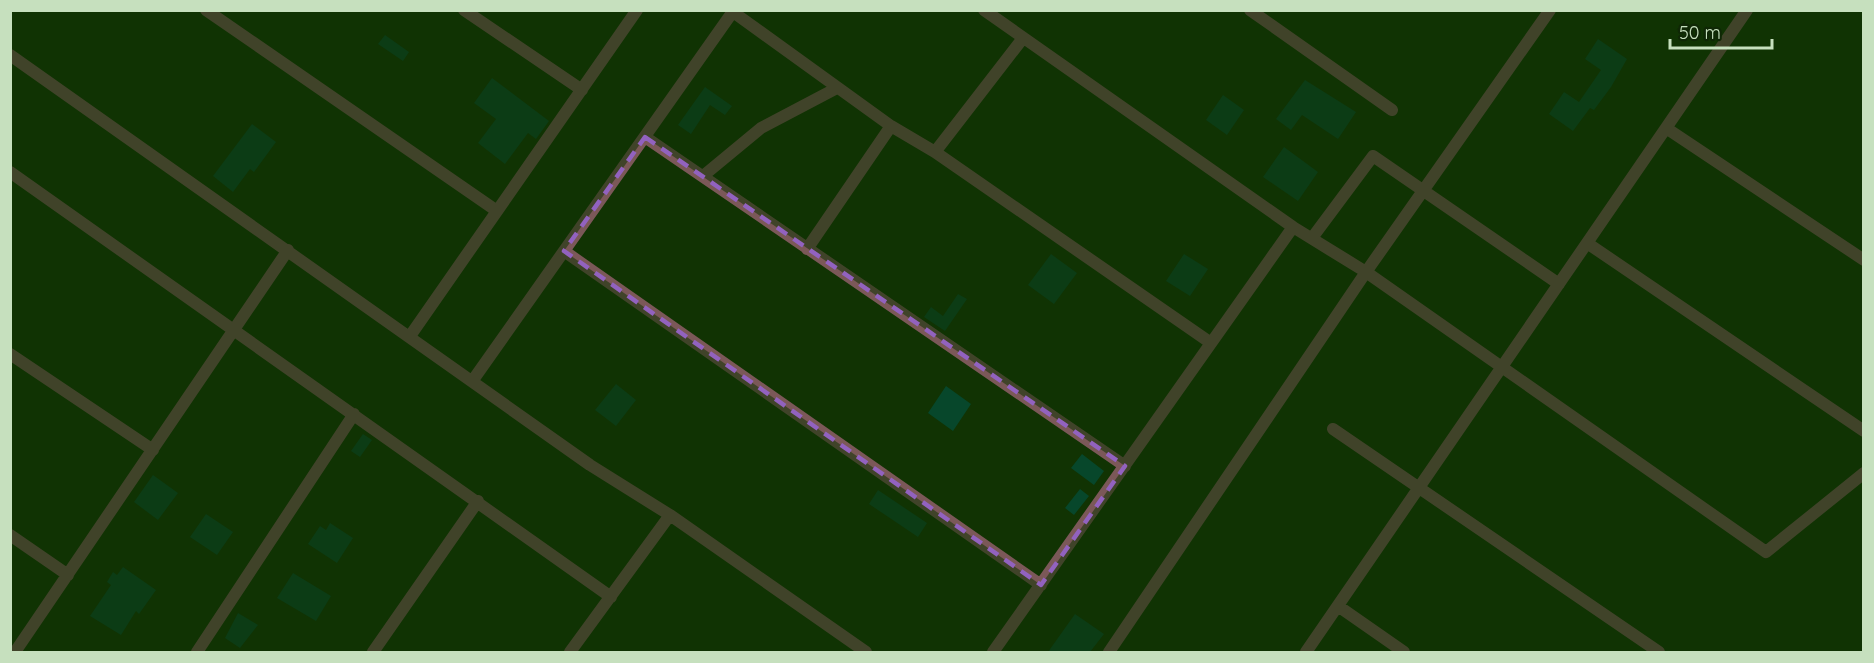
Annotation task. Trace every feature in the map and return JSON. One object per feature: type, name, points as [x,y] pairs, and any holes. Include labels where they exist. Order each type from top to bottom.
[{"type":"street","points":[[206,10],[497,211]]},
{"type":"street","points":[[464,10],[582,90]]},
{"type":"street","points":[[410,336],[637,10]]},
{"type":"street","points":[[984,10],[1293,227],[1366,272],[1766,552],[1863,473]]},
{"type":"street","points":[[1250,10],[1392,110]]},
{"type":"street","points":[[1109,652],[1366,272],[1550,10]]},
{"type":"street","points":[[1306,652],[1747,10]]},
{"type":"street","points":[[473,380],[734,11],[891,126],[935,152],[1211,343]]},
{"type":"street","points":[[935,152],[1023,38]]},
{"type":"street","points":[[10,55],[473,380],[590,465],[670,515],[866,652]]},
{"type":"street","points":[[703,176],[761,129],[837,88]]},
{"type":"street","points":[[807,249],[891,126]]},
{"type":"street","points":[[1666,128],[1863,260]]},
{"type":"street","points":[[645,137],[1125,465]]},
{"type":"street","points":[[1312,238],[1373,156],[1559,284]]},
{"type":"street","points":[[10,172],[611,597]]},
{"type":"street","points":[[993,652],[1293,227]]},
{"type":"street","points":[[1587,243],[1863,431]]},
{"type":"street","points":[[15,652],[288,250]]},
{"type":"street","points":[[564,251],[1041,585]]},
{"type":"street","points":[[10,354],[153,450]]},
{"type":"street","points":[[197,652],[354,414]]},
{"type":"street","points":[[1333,429],[1659,652]]},
{"type":"street","points":[[373,652],[478,501]]},
{"type":"street","points":[[570,652],[670,515]]},
{"type":"street","points":[[10,535],[68,575]]},
{"type":"street","points":[[1338,606],[1404,652]]},
{"type":"highlighted area","points":[[645,137],[1125,466],[1041,585],[564,251]]},
{"type":"building","points":[[385,35],[409,52],[403,61],[378,44]]},
{"type":"building","points":[[1598,39],[1627,59],[1594,110],[1590,108],[1573,131],[1549,114],[1564,92],[1579,102],[1601,70],[1585,59]]},
{"type":"building","points":[[492,78],[549,121],[536,139],[528,133],[505,164],[478,143],[496,119],[474,103]]},
{"type":"building","points":[[1305,80],[1356,112],[1338,139],[1302,115],[1291,130],[1276,119]]},
{"type":"building","points":[[705,87],[732,106],[725,115],[710,105],[691,134],[678,125]]},
{"type":"building","points":[[1223,95],[1244,110],[1227,135],[1206,120]]},
{"type":"building","points":[[252,124],[276,142],[254,172],[250,169],[233,192],[213,176]]},
{"type":"building","points":[[1284,147],[1318,172],[1298,201],[1263,177]]},
{"type":"building","points":[[1051,254],[1077,273],[1054,304],[1028,285]]},
{"type":"building","points":[[1184,254],[1208,269],[1190,296],[1166,281]]},
{"type":"building","points":[[958,294],[967,299],[945,331],[924,317],[931,307],[943,316]]},
{"type":"building","points":[[616,384],[636,400],[616,426],[595,410]]},
{"type":"building","points":[[946,386],[971,404],[953,431],[928,413]]},
{"type":"building","points":[[363,434],[372,440],[360,457],[351,451]]},
{"type":"building","points":[[1082,454],[1104,471],[1094,485],[1071,468]]},
{"type":"building","points":[[153,475],[178,493],[158,520],[134,502]]},
{"type":"building","points":[[1080,489],[1089,496],[1074,515],[1065,508]]},
{"type":"building","points":[[878,490],[927,523],[918,537],[869,504]]},
{"type":"building","points":[[206,514],[233,532],[217,555],[190,537]]},
{"type":"building","points":[[330,523],[353,538],[337,563],[308,544],[320,526],[326,530]]},
{"type":"building","points":[[123,567],[156,590],[139,614],[136,611],[121,635],[90,616],[111,585],[107,582],[113,572],[117,575]]},
{"type":"building","points":[[293,573],[331,596],[316,621],[277,598]]},
{"type":"building","points":[[238,613],[258,625],[240,648],[225,638]]},
{"type":"building","points":[[1075,614],[1104,634],[1090,652],[1048,652]]}]
